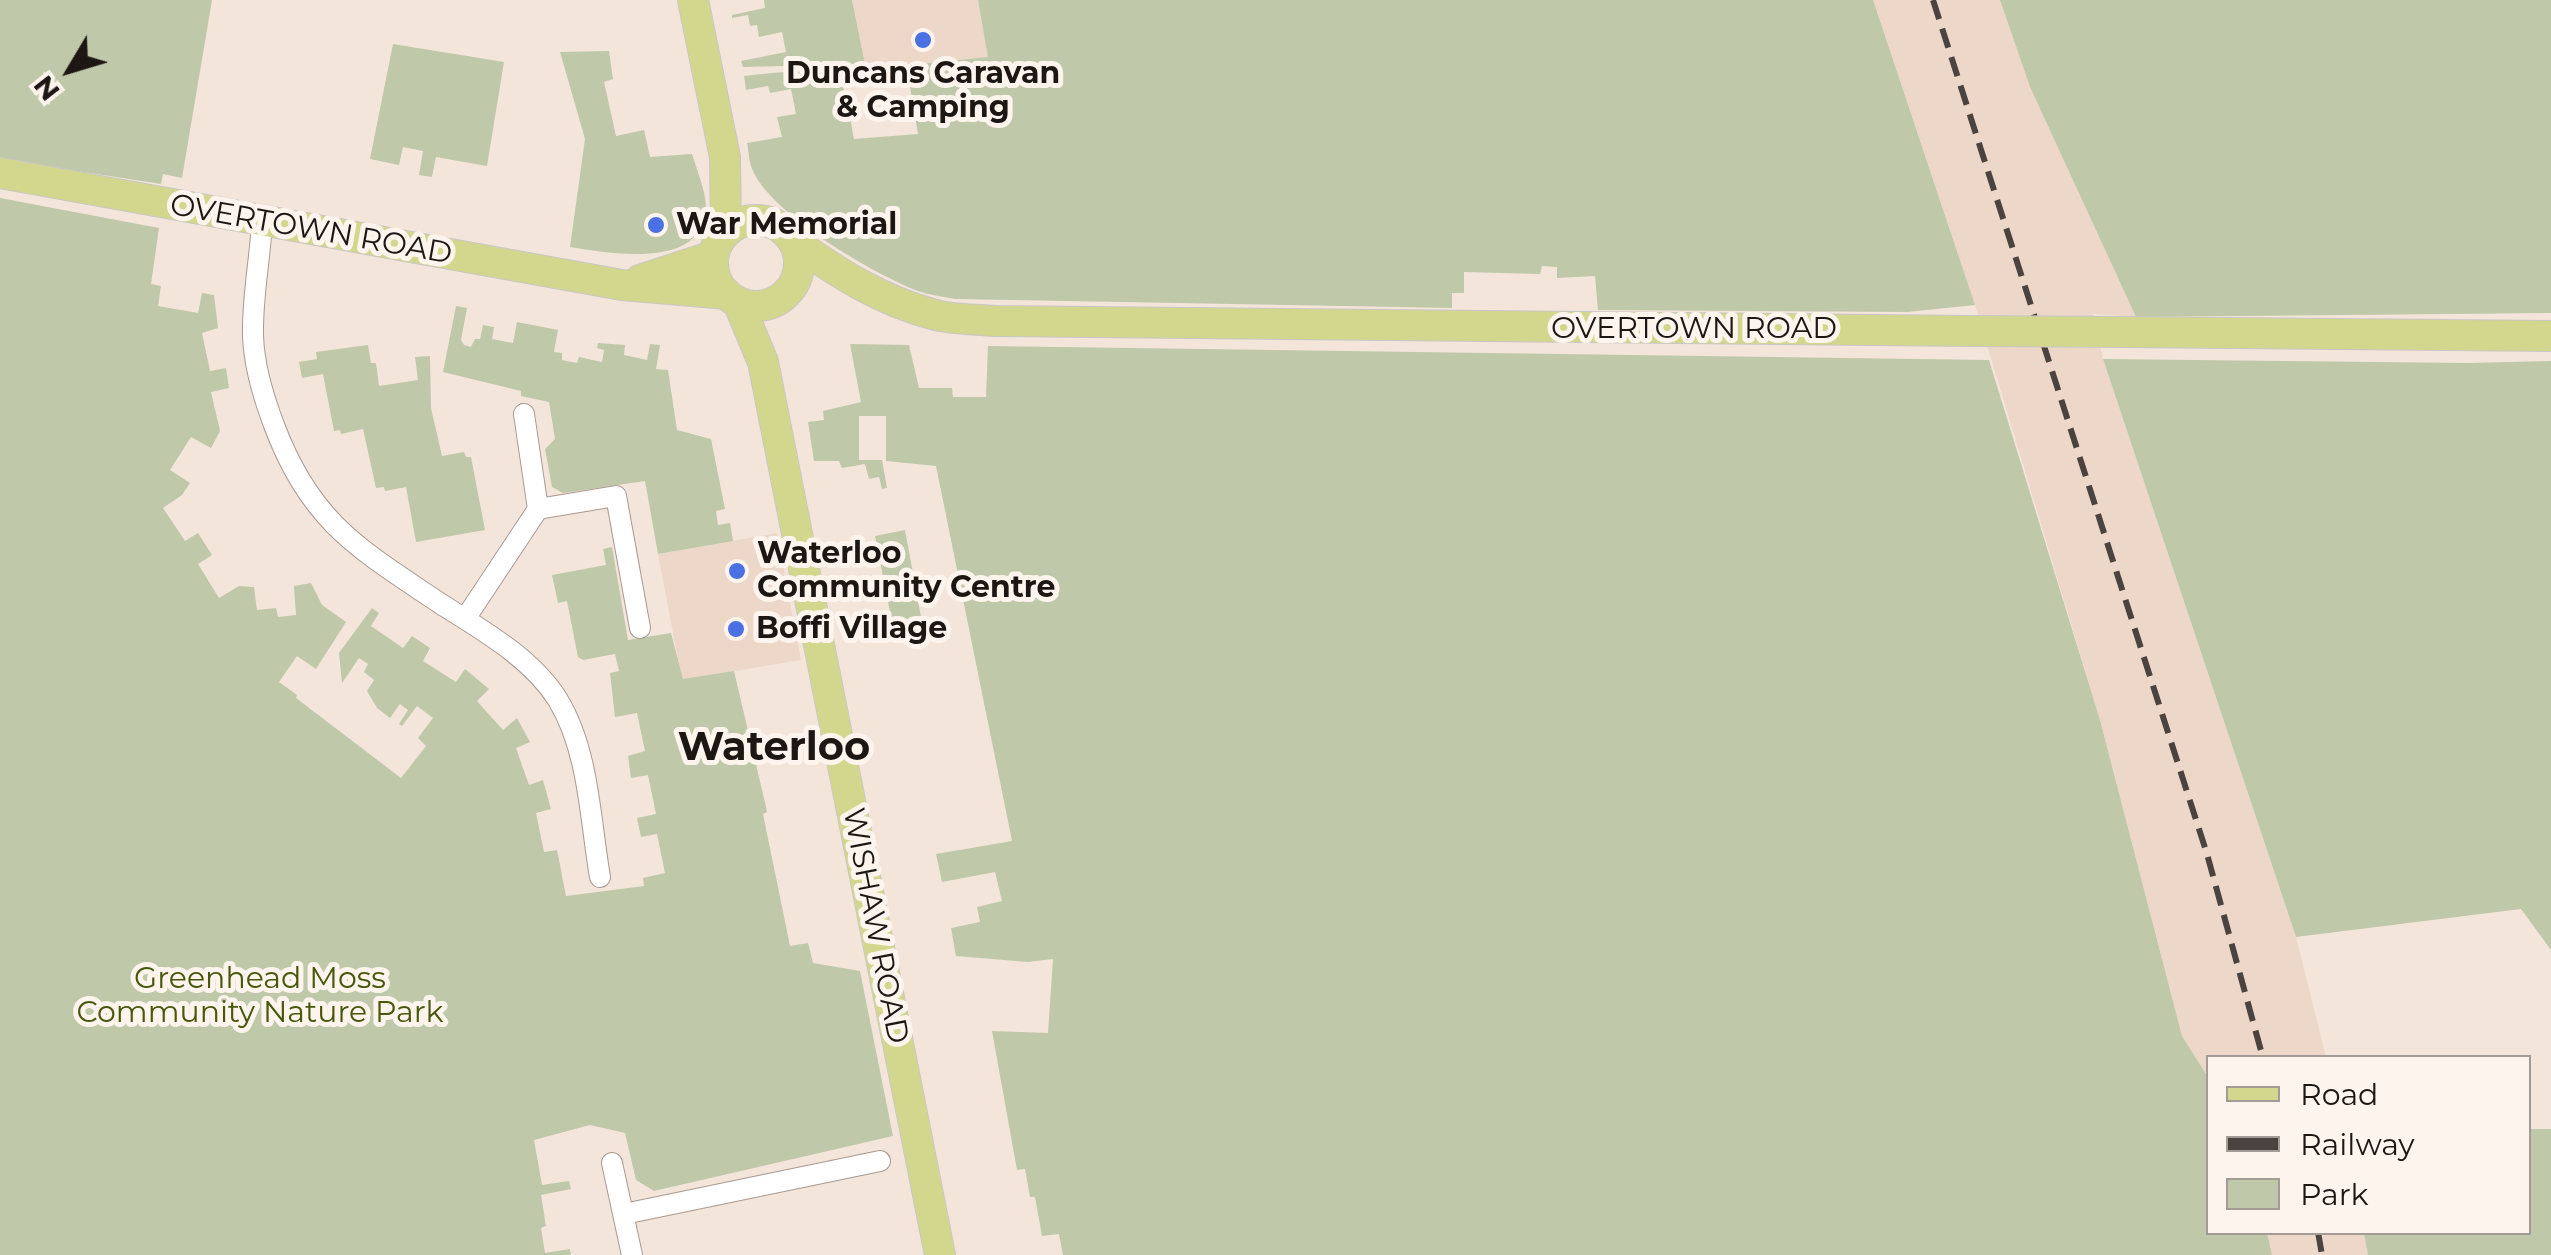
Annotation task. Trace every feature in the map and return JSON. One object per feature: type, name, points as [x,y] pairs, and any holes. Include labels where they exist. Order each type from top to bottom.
[{"type":"main road","points":[[692,0],[725,157],[720,244],[713,270],[732,298],[765,305],[788,291],[846,278]]},
{"type":"main road","points":[[725,157],[764,220],[786,232],[794,242],[799,265],[788,291]]},
{"type":"main road","name":"OVERTOWN ROAD","points":[[0,173],[622,285],[732,298]]},
{"type":"main road","points":[[720,244],[738,223],[764,220]]},
{"type":"main road","name":"OVERTOWN ROAD","points":[[794,242],[879,296],[936,316],[995,320],[2551,336]]},
{"type":"main road","name":"OVERTOWN ROAD","points":[[622,285],[720,244]]},
{"type":"main road","name":"WISHAW ROAD","points":[[763,362],[770,332],[788,291]]},
{"type":"main road","name":"WISHAW ROAD","points":[[732,298],[763,362],[940,1255]]},
{"type":"street","points":[[262,222],[254,308],[255,357],[260,387],[291,468],[304,491],[340,531],[531,667],[557,698],[577,738],[600,877]]},
{"type":"street","points":[[465,619],[538,510],[524,414]]},
{"type":"street","points":[[538,510],[616,496],[640,628]]},
{"type":"street","points":[[624,1214],[880,1161]]},
{"type":"street","points":[[612,1163],[632,1255]]},
{"type":"shaded area","name":"Duncans Caravan & Camping","points":[[852,0],[978,0],[989,57],[919,64],[865,64]]},
{"type":"shaded area","points":[[1873,0],[2000,0],[2030,87],[2136,317],[2093,314],[2103,359],[2296,937],[2326,1055],[2206,1055],[2206,1074],[2182,1036],[2100,720],[1975,305]]},
{"type":"shaded area","points":[[777,533],[801,660],[682,680],[658,554]]},
{"type":"shaded area","points":[[2267,1235],[2364,1235],[2368,1255],[2272,1255]]},
{"type":"green space","points":[[0,0],[212,0],[182,178],[163,174],[161,184],[0,159]]},
{"type":"green space","points":[[764,0],[852,0],[865,64],[743,67],[741,61],[786,52],[782,32],[759,37],[757,25],[750,26],[748,15],[732,18],[765,8]]},
{"type":"green space","points":[[978,0],[1873,0],[1975,305],[1907,312],[1598,310],[1595,276],[1557,278],[1557,267],[1542,266],[1540,274],[1464,272],[1464,293],[1452,293],[1452,308],[956,299],[923,292],[899,283],[827,242],[765,190],[752,170],[747,143],[782,137],[777,117],[796,114],[791,89],[770,93],[768,86],[746,90],[744,76],[825,74],[842,85],[854,139],[918,134],[906,63],[988,57]]},
{"type":"green space","points":[[2000,0],[2551,0],[2551,313],[2136,317],[2030,87]]},
{"type":"green space","points":[[393,44],[504,62],[487,166],[436,157],[432,177],[419,175],[423,151],[403,147],[399,165],[370,159]]},
{"type":"green space","points":[[609,51],[613,79],[604,82],[616,136],[644,130],[650,157],[692,154],[699,174],[706,208],[701,228],[689,242],[672,250],[629,254],[570,247],[585,139],[560,52]]},
{"type":"green space","name":"Greenhead Moss Community Nature Park","points":[[0,198],[159,228],[151,284],[161,286],[158,306],[198,313],[202,293],[214,295],[218,328],[202,333],[210,371],[226,368],[229,388],[211,392],[220,431],[211,448],[191,437],[170,470],[190,483],[182,495],[163,508],[185,541],[198,533],[212,555],[198,564],[219,598],[239,586],[254,587],[257,610],[276,608],[278,617],[296,615],[294,586],[311,583],[322,605],[346,622],[316,669],[297,656],[279,682],[401,778],[426,746],[418,738],[433,718],[417,706],[402,726],[399,724],[408,710],[400,704],[390,718],[377,708],[367,691],[374,680],[364,672],[368,664],[359,658],[342,683],[339,653],[372,608],[379,613],[371,626],[403,648],[412,636],[430,648],[423,661],[456,682],[465,669],[489,689],[477,701],[503,730],[517,718],[530,742],[516,748],[529,785],[543,780],[551,809],[536,813],[544,852],[557,850],[566,896],[644,886],[643,878],[665,873],[657,834],[641,837],[637,818],[656,814],[648,775],[631,778],[628,756],[645,751],[637,713],[615,717],[610,673],[619,671],[615,654],[583,660],[578,657],[567,601],[558,603],[552,575],[606,565],[603,549],[612,547],[628,640],[671,633],[683,679],[734,671],[766,807],[763,814],[790,946],[808,943],[813,963],[860,971],[893,1136],[654,1191],[636,1180],[625,1133],[590,1125],[534,1140],[542,1185],[569,1181],[571,1189],[541,1195],[545,1253],[570,1249],[571,1255],[0,1255]]},
{"type":"green space","points":[[456,306],[467,308],[461,340],[471,347],[475,339],[480,339],[483,325],[494,327],[492,339],[513,343],[517,322],[558,330],[554,352],[562,353],[562,360],[577,363],[579,357],[602,362],[604,350],[597,348],[598,343],[625,345],[624,355],[647,360],[650,344],[660,345],[656,369],[668,370],[677,430],[711,439],[725,509],[716,511],[718,525],[730,523],[733,541],[658,554],[645,481],[563,493],[552,487],[545,449],[555,439],[549,402],[443,372]]},
{"type":"green space","points":[[850,344],[909,345],[919,388],[952,388],[953,397],[986,397],[988,346],[1989,360],[2100,720],[2182,1036],[2206,1074],[2206,1235],[2267,1235],[2272,1255],[1063,1255],[1059,1234],[1042,1236],[1025,1169],[1017,1170],[992,1031],[1048,1033],[1053,959],[1028,962],[956,956],[951,928],[980,922],[977,907],[1002,901],[995,872],[942,882],[936,854],[1012,841],[936,466],[886,461],[886,416],[859,416],[859,460],[882,460],[887,488],[882,489],[879,477],[869,479],[865,464],[842,468],[839,461],[814,461],[808,422],[824,420],[823,411],[861,402]]},
{"type":"green space","points":[[368,345],[371,363],[376,363],[379,386],[418,380],[415,357],[430,356],[431,408],[442,456],[464,452],[471,457],[485,530],[416,542],[406,487],[385,491],[384,487],[376,488],[363,429],[341,434],[340,430],[334,431],[323,374],[302,378],[299,362],[317,359],[316,352]]},
{"type":"green space","points":[[2103,359],[2551,361],[2551,950],[2521,909],[2296,937]]},
{"type":"green space","points":[[905,530],[922,622],[893,627],[875,536]]},
{"type":"green space","points":[[2531,1129],[2551,1129],[2551,1255],[2368,1255],[2364,1235],[2531,1235]]},
{"type":"railway","points":[[1933,0],[2207,854],[2262,1055]]},
{"type":"railway","points":[[2319,1235],[2322,1255]]},
{"type":"place","name":"Duncans Caravan & Camping","points":[[923,40]]},
{"type":"place","name":"War Memorial","points":[[656,225]]},
{"type":"place","name":"Waterloo Community Centre","points":[[737,571]]},
{"type":"place","name":"Boffi Village","points":[[736,629]]},
{"type":"district","name":"Waterloo","points":[[774,748]]}]
